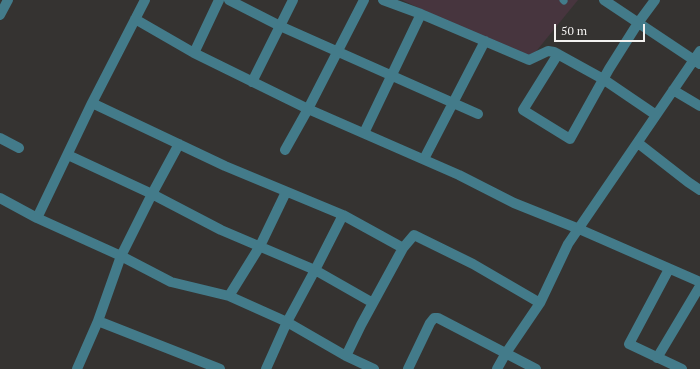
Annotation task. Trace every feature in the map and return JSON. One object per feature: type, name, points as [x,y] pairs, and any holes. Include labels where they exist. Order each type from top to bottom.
[{"type":"street","points":[[0,15],[8,0]]},
{"type":"street","points":[[37,218],[92,104],[145,0]]},
{"type":"street","points":[[194,53],[219,0]]},
{"type":"street","points":[[229,0],[280,26],[478,114]]},
{"type":"street","points":[[252,82],[293,0]]},
{"type":"street","points":[[285,150],[308,109],[364,0]]},
{"type":"street","points":[[383,0],[421,14],[530,60],[548,51],[554,52],[603,79],[656,115]]},
{"type":"street","points":[[604,0],[697,62]]},
{"type":"street","points":[[558,54],[523,110],[570,139],[603,79],[638,23],[655,0]]},
{"type":"street","points":[[364,133],[421,14]]},
{"type":"street","points":[[135,19],[194,53],[308,109],[459,174],[514,203],[700,282]]},
{"type":"street","points":[[424,159],[485,41]]},
{"type":"street","points":[[497,369],[540,303],[568,244],[656,115],[697,62],[700,51]]},
{"type":"street","points":[[674,90],[700,106]]},
{"type":"street","points":[[92,104],[225,166],[343,215],[403,248]]},
{"type":"street","points":[[0,138],[19,148]]},
{"type":"street","points":[[638,143],[700,190]]},
{"type":"street","points":[[77,369],[98,321],[121,256],[179,144]]},
{"type":"street","points":[[68,155],[152,194],[221,230],[315,270],[373,303]]},
{"type":"street","points":[[229,296],[260,246],[286,192]]},
{"type":"street","points":[[0,198],[37,218],[121,256],[171,282],[229,296],[287,322],[346,356],[374,369]]},
{"type":"street","points":[[266,369],[287,322],[343,215]]},
{"type":"street","points":[[346,356],[403,248],[414,235],[473,264],[540,303]]},
{"type":"street","points":[[669,269],[628,344],[682,369]]},
{"type":"street","points":[[657,358],[700,286]]},
{"type":"street","points":[[408,369],[430,322],[434,318],[438,318],[536,369]]},
{"type":"street","points":[[98,321],[209,367],[220,369]]},
{"type":"shaded area","points":[[402,0],[578,0],[529,60]]}]
